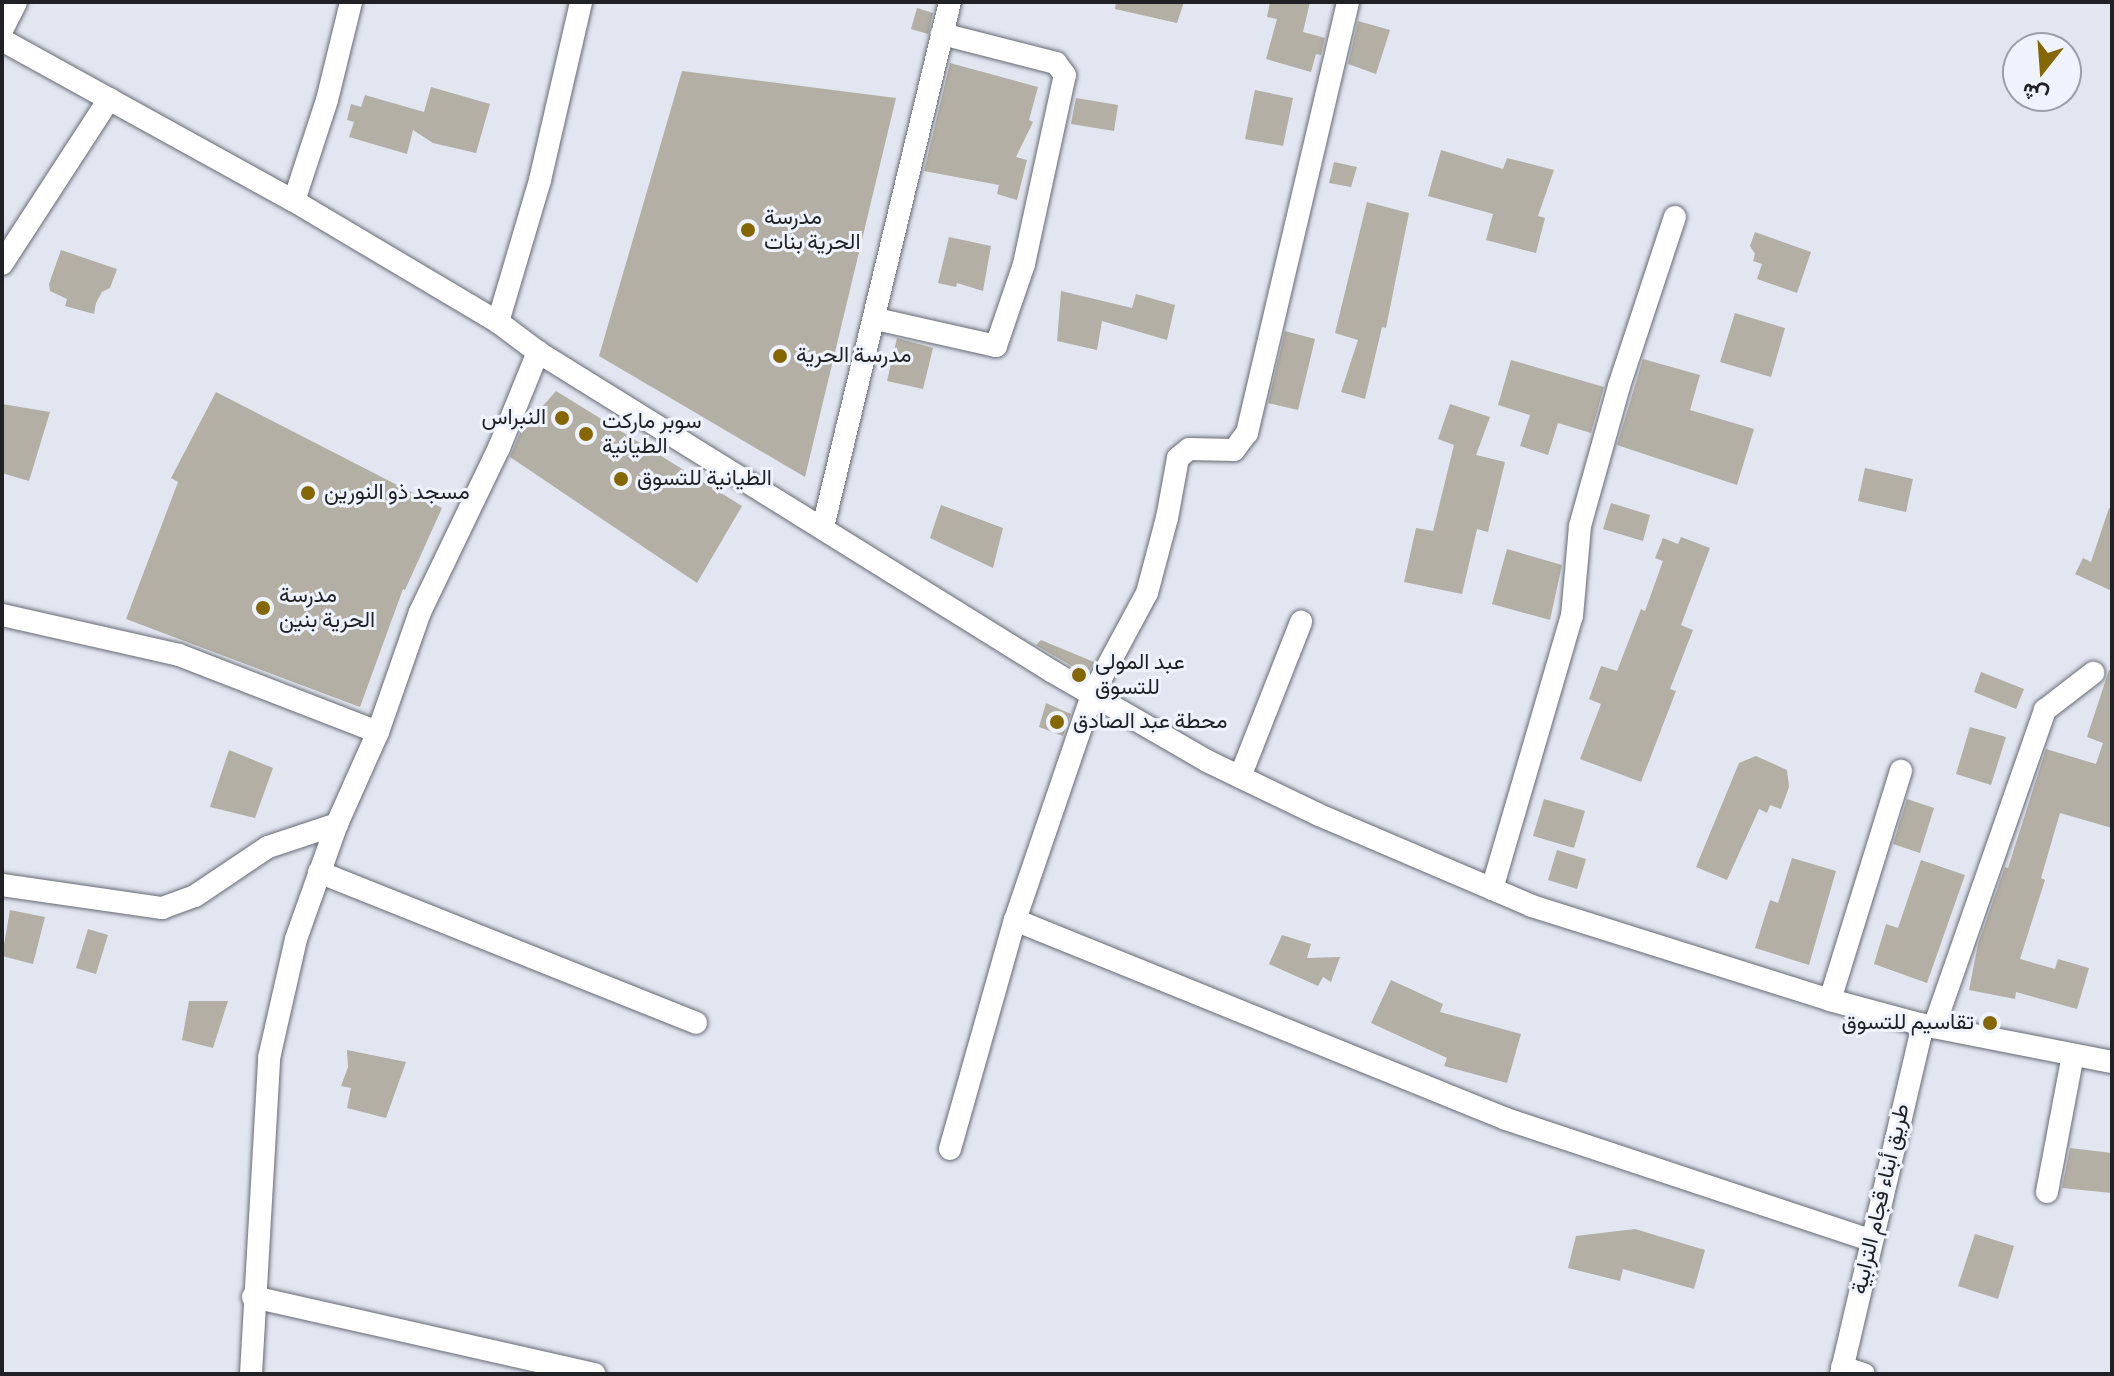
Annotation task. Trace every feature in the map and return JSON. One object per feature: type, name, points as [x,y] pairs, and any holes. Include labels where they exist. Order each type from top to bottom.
[{"type":"street","points":[[2,30],[16,2]]},
{"type":"street","points":[[294,201],[327,100],[351,2]]},
{"type":"street","points":[[498,322],[540,180],[581,2]]},
{"type":"street","points":[[823,527],[876,319],[950,2]]},
{"type":"street","points":[[950,1149],[1015,920],[1092,695],[1147,593],[1167,518],[1178,458],[1189,449],[1234,450],[1247,433],[1348,2]]},
{"type":"street","points":[[876,319],[996,346],[1024,264],[1065,75],[1056,63],[942,34]]},
{"type":"street","points":[[2,40],[294,201],[498,322],[538,352],[1092,695],[1240,777],[1319,815],[1532,906],[1830,1000],[1928,1026],[2073,1055],[2111,1058]]},
{"type":"street","points":[[2,264],[109,99]]},
{"type":"street","points":[[1492,889],[1572,616],[1580,526],[1619,386],[1675,217]]},
{"type":"street","points":[[251,1374],[269,1058],[296,939],[337,824],[378,732],[420,612],[499,448],[538,352]]},
{"type":"street","points":[[2,615],[179,655],[378,732]]},
{"type":"street","points":[[1240,777],[1301,622]]},
{"type":"street","name":"طريق أبناء قجام الترابية","points":[[1842,1371],[1870,1240],[1928,1026],[2045,710],[2093,673]]},
{"type":"street","points":[[1830,1000],[1901,771]]},
{"type":"street","points":[[2,885],[162,908],[195,896],[268,847],[337,824]]},
{"type":"street","points":[[319,872],[696,1023]]},
{"type":"street","points":[[1015,920],[1506,1119],[1870,1240]]},
{"type":"street","points":[[2047,1192],[2073,1055]]},
{"type":"street","points":[[253,1297],[594,1374]]},
{"type":"street","points":[[1842,1371],[1864,1374]]},
{"type":"building","points":[[1116,2],[1184,2],[1177,23],[1115,9]]},
{"type":"building","points":[[1270,2],[1310,2],[1303,32],[1325,38],[1321,55],[1316,54],[1311,72],[1266,59],[1277,19],[1267,17]]},
{"type":"building","points":[[917,8],[933,13],[928,34],[911,29]]},
{"type":"building","points":[[1358,21],[1390,30],[1376,74],[1348,64]]},
{"type":"building","points":[[950,63],[1038,87],[1029,120],[1033,122],[1016,157],[1027,160],[1017,200],[997,194],[999,185],[924,171]]},
{"type":"building","name":"مدرسة الحرية بنات","points":[[682,71],[896,98],[805,477],[599,356]]},
{"type":"building","points":[[431,87],[490,104],[476,153],[433,143],[413,130],[407,154],[349,137],[354,122],[347,120],[351,104],[361,107],[365,95],[424,112]]},
{"type":"building","points":[[1255,90],[1293,98],[1283,146],[1245,139]]},
{"type":"building","points":[[1076,98],[1118,105],[1114,131],[1071,124]]},
{"type":"building","points":[[1441,150],[1503,169],[1507,158],[1554,170],[1538,216],[1545,218],[1536,253],[1486,240],[1493,214],[1428,196]]},
{"type":"building","points":[[1334,162],[1357,167],[1351,187],[1329,183]]},
{"type":"building","points":[[1367,202],[1409,213],[1386,328],[1382,327],[1365,399],[1341,392],[1358,340],[1335,333]]},
{"type":"building","points":[[1755,232],[1811,252],[1797,293],[1757,279],[1762,264],[1753,261],[1755,254],[1750,246]]},
{"type":"building","points":[[949,237],[991,246],[983,291],[957,283],[956,287],[938,283]]},
{"type":"building","points":[[61,250],[117,269],[110,288],[102,292],[96,303],[94,314],[65,306],[67,299],[50,291],[49,284]]},
{"type":"building","points":[[1061,291],[1132,308],[1136,294],[1175,305],[1167,340],[1102,321],[1097,350],[1057,341]]},
{"type":"building","points":[[1735,313],[1785,328],[1771,377],[1720,362]]},
{"type":"building","points":[[1285,331],[1315,339],[1298,410],[1268,403]]},
{"type":"building","points":[[897,338],[933,348],[923,389],[887,381]]},
{"type":"building","points":[[1643,359],[1700,375],[1690,410],[1754,429],[1737,485],[1617,445]]},
{"type":"building","points":[[1511,360],[1604,387],[1591,433],[1558,423],[1548,455],[1520,446],[1530,415],[1498,405]]},
{"type":"building","name":"الطيانية للتسوق","points":[[556,391],[742,506],[697,583],[510,457],[521,431]]},
{"type":"building","points":[[216,392],[442,508],[403,589],[360,707],[126,619],[178,482],[171,478]]},
{"type":"building","points":[[2,404],[50,412],[29,481],[2,473]]},
{"type":"building","points":[[1450,404],[1490,417],[1476,455],[1505,462],[1488,532],[1477,529],[1462,594],[1404,582],[1416,528],[1433,531],[1454,445],[1438,439]]},
{"type":"building","points":[[1865,468],[1913,479],[1906,512],[1858,501]]},
{"type":"building","points":[[1611,503],[1650,515],[1643,541],[1603,529]]},
{"type":"building","points":[[941,505],[1003,528],[993,568],[930,538]]},
{"type":"building","points":[[2109,508],[2112,509],[2112,591],[2075,574],[2083,558],[2091,562]]},
{"type":"building","points":[[1681,537],[1710,548],[1681,625],[1693,630],[1670,689],[1676,691],[1641,782],[1580,759],[1601,704],[1589,699],[1601,666],[1617,671],[1641,609],[1645,611],[1663,561],[1655,558],[1663,538],[1678,544]]},
{"type":"building","points":[[1507,549],[1562,565],[1550,620],[1492,604]]},
{"type":"building","points":[[1041,640],[1094,662],[1087,675],[1036,645]]},
{"type":"building","points":[[2109,670],[2112,670],[2112,828],[2060,813],[2041,878],[2045,880],[2020,959],[2055,969],[2058,959],[2089,968],[2077,1009],[2016,992],[2015,999],[1969,990],[1978,944],[2005,867],[2008,868],[2046,749],[2096,764],[2103,743],[2087,737]]},
{"type":"building","points":[[1981,672],[2024,689],[2016,709],[1974,692]]},
{"type":"building","name":"محطة عبد الصادق","points":[[1046,703],[1071,714],[1063,736],[1039,727]]},
{"type":"building","points":[[1970,727],[2006,737],[1991,785],[1956,774]]},
{"type":"building","points":[[229,750],[273,768],[255,818],[210,807]]},
{"type":"building","points":[[1756,756],[1787,770],[1789,787],[1781,809],[1770,805],[1767,813],[1759,809],[1727,880],[1696,867],[1739,763]]},
{"type":"building","points":[[1544,799],[1585,811],[1574,848],[1533,836]]},
{"type":"building","points":[[1907,799],[1934,808],[1920,853],[1893,844]]},
{"type":"building","points":[[1557,850],[1586,859],[1577,889],[1548,880]]},
{"type":"building","points":[[1792,858],[1836,871],[1809,965],[1755,948],[1770,900],[1778,903]]},
{"type":"building","points":[[1921,860],[1965,875],[1927,983],[1874,964],[1886,924],[1898,928]]},
{"type":"building","points":[[10,910],[45,917],[33,964],[2,956]]},
{"type":"building","points":[[88,929],[108,935],[96,974],[76,968]]},
{"type":"building","points":[[1282,935],[1311,944],[1307,958],[1340,957],[1331,982],[1323,977],[1318,986],[1269,964]]},
{"type":"building","points":[[1391,980],[1443,1004],[1440,1012],[1521,1034],[1507,1083],[1444,1066],[1447,1058],[1371,1023]]},
{"type":"building","points":[[189,1001],[228,1001],[213,1048],[182,1040]]},
{"type":"building","points":[[347,1050],[406,1062],[386,1118],[347,1108],[351,1088],[341,1086],[348,1067]]},
{"type":"building","points":[[2070,1148],[2112,1153],[2112,1193],[2062,1188]]},
{"type":"building","points":[[1635,1229],[1705,1250],[1694,1289],[1623,1269],[1620,1281],[1568,1268],[1576,1236]]},
{"type":"building","points":[[1975,1234],[2014,1246],[1998,1299],[1958,1286]]},
{"type":"place","name":"مدرسة الحرية بنات","points":[[748,230]]},
{"type":"place","name":"مدرسة الحرية","points":[[780,356]]},
{"type":"place","name":"النبراس","points":[[562,418]]},
{"type":"place","name":"سوبر ماركت الطيانية","points":[[586,434]]},
{"type":"place","name":"الطيانية للتسوق","points":[[621,479]]},
{"type":"place","name":"مسجد ذو النورين","points":[[308,493]]},
{"type":"place","name":"مدرسة الحرية بنين","points":[[263,608]]},
{"type":"place","name":"عبد المولى للتسوق","points":[[1079,675]]},
{"type":"place","name":"محطة عبد الصادق","points":[[1057,722]]},
{"type":"place","name":"تقاسيم للتسوق","points":[[1990,1023]]}]
